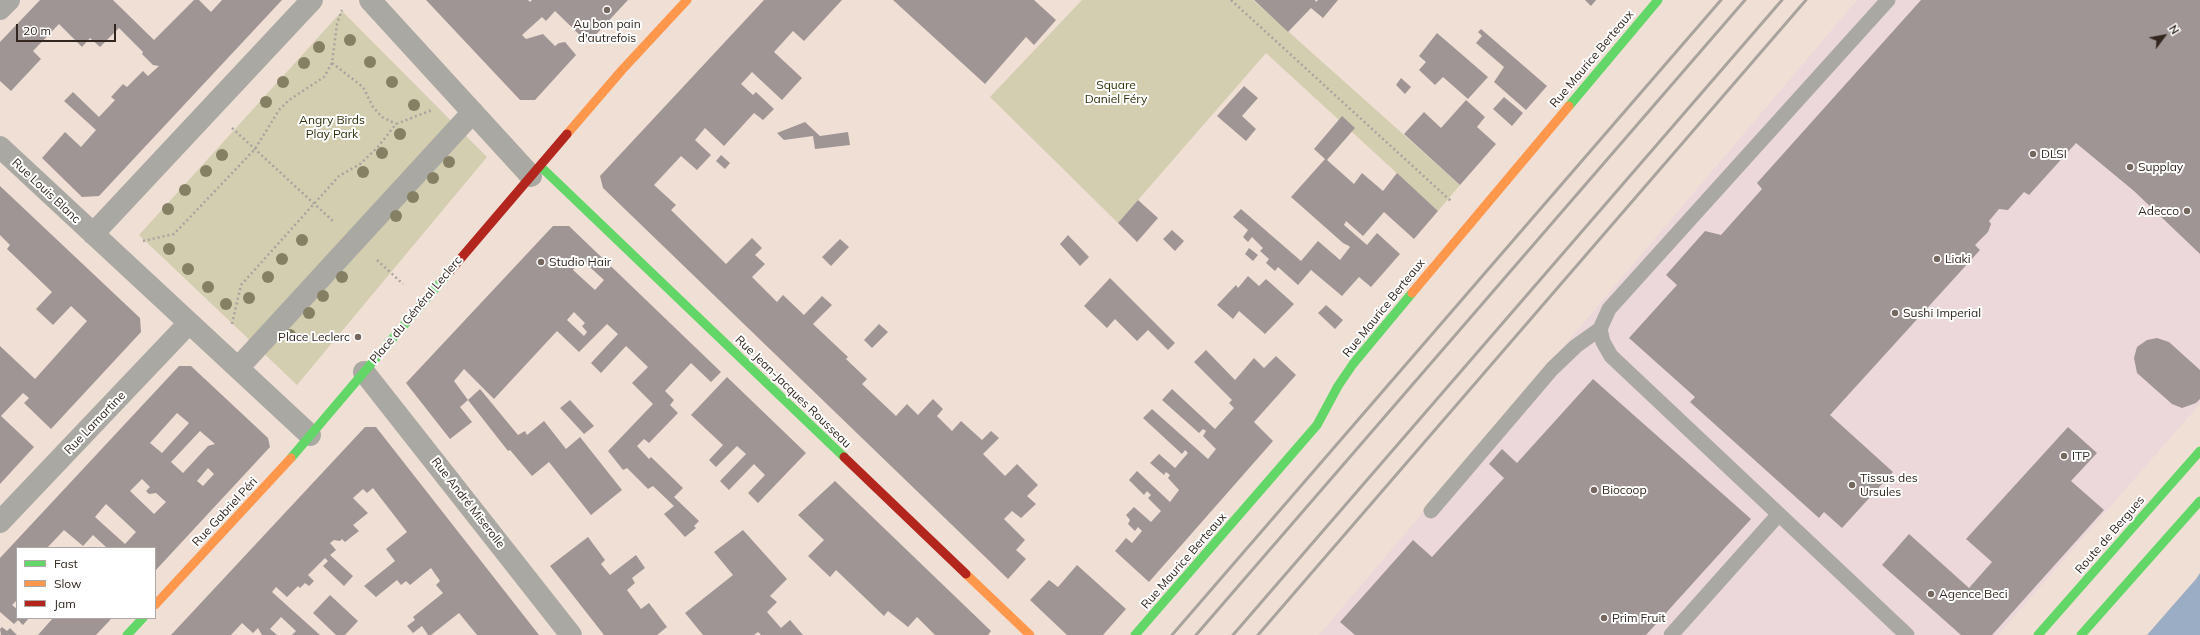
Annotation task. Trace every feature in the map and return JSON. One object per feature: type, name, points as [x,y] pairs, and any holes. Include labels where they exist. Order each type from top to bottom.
[{"type":"street","points":[[0,10],[9,0]]},
{"type":"street","points":[[310,435],[93,234],[209,108],[312,0]]},
{"type":"street","points":[[370,0],[466,105],[535,171]]},
{"type":"street","name":"Place du Général Leclerc","points":[[310,435],[622,70],[687,0]]},
{"type":"street","name":"Rue Maurice Berteaux","points":[[1135,635],[1317,425],[1344,376],[1473,219],[1658,0]]},
{"type":"street","points":[[231,361],[355,241],[466,105]]},
{"type":"street","name":"Rue Louis Blanc","points":[[0,147],[93,234]]},
{"type":"street","name":"Rue Jean-Jacques Rousseau","points":[[535,171],[1030,635]]},
{"type":"street","name":"Rue Lamartine","points":[[0,522],[189,323]]},
{"type":"street","name":"Rue André Miserolle","points":[[364,372],[571,635]]},
{"type":"street","name":"Rue Gabriel Péri","points":[[156,604],[310,435]]},
{"type":"street","name":"Route de Bergues","points":[[2038,635],[2200,451]]},
{"type":"street","points":[[2081,635],[2200,501]]},
{"type":"street","points":[[127,635],[142,619]]},
{"type":"lane","points":[[1431,512],[1552,369],[1576,346],[1600,329],[1609,309],[1888,0]]},
{"type":"lane","points":[[1600,329],[1602,342],[1611,356],[1907,635]]},
{"type":"lane","points":[[1671,635],[1779,514]]},
{"type":"path","points":[[1231,0],[1448,199],[1473,219]]},
{"type":"path","points":[[109,249],[174,234],[255,149],[279,110],[289,100],[324,77],[332,63],[342,6]]},
{"type":"path","points":[[332,63],[363,87],[373,106],[382,117],[396,124]]},
{"type":"path","points":[[231,361],[241,285],[339,176],[360,164],[377,148],[396,124],[466,105]]},
{"type":"path","points":[[209,108],[423,302]]},
{"type":"shaded area","points":[[1857,0],[2200,0],[2200,404],[1998,635],[1319,635]]},
{"type":"green space","name":"Square Daniel Féry","points":[[1082,0],[1253,0],[1460,185],[1438,211],[1266,53],[1118,223],[990,97]]},
{"type":"green space","name":"Angry Birds Play Park","points":[[342,11],[487,157],[297,385],[139,235]]},
{"type":"water","points":[[2200,573],[2200,635],[2147,635],[2196,579]]},
{"type":"building","points":[[40,0],[113,0],[154,40],[194,0],[199,0],[211,12],[222,0],[282,0],[99,196],[82,197],[42,158],[65,132],[81,147],[96,130],[64,101],[73,92],[99,117],[115,100],[111,97],[123,84],[127,87],[143,71],[148,76],[159,66],[153,65],[142,54],[143,52],[119,28],[100,47],[90,38],[82,47],[59,24],[33,51],[41,59],[11,91],[0,81],[0,42]]},
{"type":"building","points":[[426,0],[528,0],[530,2],[532,0],[628,0],[588,43],[555,11],[546,21],[542,17],[522,35],[526,39],[543,34],[555,46],[559,43],[565,42],[576,55],[535,100],[520,100]]},
{"type":"building","points":[[764,0],[842,0],[804,41],[793,31],[774,52],[802,78],[782,100],[752,72],[741,84],[753,95],[756,92],[774,109],[763,120],[754,113],[724,146],[705,128],[695,140],[711,155],[697,170],[681,156],[654,185],[676,205],[671,210],[726,264],[752,238],[762,248],[755,255],[765,264],[752,277],[777,302],[783,295],[804,315],[822,296],[832,305],[813,324],[848,357],[846,359],[867,379],[862,384],[896,416],[907,404],[918,415],[933,399],[943,409],[937,416],[952,431],[961,421],[982,440],[991,431],[999,438],[983,454],[1005,476],[1017,464],[1038,485],[1027,496],[1036,504],[1021,518],[1012,511],[1004,519],[1025,540],[1016,550],[1026,559],[1008,579],[603,188],[600,176]]},
{"type":"building","points":[[893,0],[1034,0],[1056,20],[1034,45],[1026,37],[985,84]]},
{"type":"building","points":[[1254,0],[1315,0],[1316,2],[1318,0],[1338,0],[1323,18],[1311,8],[1288,32]]},
{"type":"building","points":[[1585,0],[1596,0],[1591,6]]},
{"type":"building","points":[[1921,0],[2200,0],[2200,254],[2134,191],[2076,143],[2029,195],[2024,192],[2008,210],[1999,209],[1989,221],[1991,224],[1988,232],[1975,245],[1980,250],[1830,415],[1893,472],[1842,528],[1824,512],[1819,518],[1690,402],[1695,397],[1629,338],[1677,285],[1666,275],[1705,231],[1721,235],[1762,189],[1757,183]]},
{"type":"building","points":[[1481,29],[1547,86],[1526,110],[1494,82],[1504,67],[1476,43],[1482,36],[1478,32]]},
{"type":"building","points":[[1437,33],[1488,77],[1468,99],[1443,77],[1435,85],[1419,70],[1426,62],[1419,56]]},
{"type":"building","points":[[1401,78],[1411,87],[1405,94],[1396,85]]},
{"type":"building","points":[[1244,86],[1258,98],[1242,116],[1256,129],[1246,141],[1217,116]]},
{"type":"building","points":[[1504,97],[1523,113],[1512,126],[1493,109]]},
{"type":"building","points":[[1466,100],[1485,117],[1477,127],[1496,144],[1460,185],[1404,134],[1424,112],[1441,128]]},
{"type":"building","points":[[1342,116],[1355,128],[1327,160],[1354,184],[1362,173],[1383,191],[1397,173],[1438,211],[1414,239],[1384,212],[1363,236],[1346,221],[1344,225],[1367,245],[1377,233],[1400,254],[1371,287],[1359,277],[1342,296],[1311,270],[1298,285],[1278,267],[1275,271],[1266,263],[1269,259],[1260,251],[1263,248],[1252,237],[1248,242],[1243,237],[1248,230],[1233,217],[1241,209],[1301,261],[1318,241],[1340,260],[1350,247],[1343,243],[1291,197],[1325,159],[1314,149]]},
{"type":"building","points":[[805,122],[820,136],[848,132],[850,145],[815,149],[813,136],[784,140],[777,133]]},
{"type":"building","points":[[721,155],[730,163],[725,169],[716,161]]},
{"type":"building","points":[[0,186],[140,318],[141,332],[51,429],[24,403],[29,398],[23,393],[1,416],[34,447],[0,484],[0,346],[35,379],[87,321],[71,306],[53,325],[36,309],[52,292],[7,249],[10,245],[0,235]]},
{"type":"building","points":[[1138,200],[1158,218],[1137,242],[1118,223]]},
{"type":"building","points":[[553,226],[569,226],[721,372],[711,382],[691,363],[665,391],[674,400],[670,405],[678,413],[649,443],[644,439],[637,446],[649,459],[651,457],[683,488],[674,497],[699,521],[694,526],[696,528],[685,537],[664,514],[674,506],[653,486],[648,489],[627,468],[623,470],[608,451],[653,404],[632,383],[648,367],[626,346],[601,373],[591,363],[618,334],[607,324],[579,352],[557,331],[494,399],[464,369],[454,381],[468,400],[460,407],[472,422],[450,439],[406,383]],"holes":[[[582,260],[604,280],[595,290],[573,270]],[[574,312],[585,323],[582,326],[587,332],[584,336],[567,320]]]},
{"type":"building","points":[[1172,230],[1184,241],[1175,251],[1163,239]]},
{"type":"building","points":[[1068,235],[1089,257],[1080,266],[1060,244]]},
{"type":"building","points":[[840,239],[849,247],[831,266],[822,257]]},
{"type":"building","points":[[1249,248],[1258,255],[1253,261],[1245,254]]},
{"type":"building","points":[[1248,276],[1259,286],[1266,279],[1294,304],[1265,334],[1239,311],[1233,319],[1217,305],[1236,285],[1238,288]]},
{"type":"building","points":[[1110,278],[1175,343],[1168,350],[1148,330],[1137,341],[1115,319],[1107,328],[1084,306]]},
{"type":"building","points":[[1326,305],[1343,320],[1335,329],[1318,313]]},
{"type":"building","points":[[879,324],[888,332],[872,348],[864,340]]},
{"type":"building","points":[[2157,338],[2169,342],[2200,370],[2200,399],[2196,403],[2182,408],[2172,404],[2137,373],[2134,358],[2137,347],[2147,340]]},
{"type":"building","points":[[1206,350],[1235,380],[1254,358],[1264,368],[1276,356],[1296,375],[1254,422],[1273,441],[1149,582],[1115,551],[1126,538],[1132,543],[1142,531],[1138,527],[1135,531],[1128,524],[1130,520],[1126,515],[1134,507],[1151,522],[1161,511],[1148,498],[1151,495],[1147,491],[1144,495],[1129,480],[1137,471],[1170,502],[1179,490],[1168,478],[1170,475],[1166,472],[1164,475],[1150,463],[1159,454],[1175,468],[1188,453],[1185,450],[1182,454],[1143,418],[1152,409],[1208,459],[1216,449],[1203,436],[1206,431],[1203,429],[1199,433],[1162,400],[1172,389],[1215,429],[1234,408],[1229,403],[1232,400],[1194,362]]},
{"type":"building","points":[[179,366],[191,366],[268,438],[270,447],[156,570],[156,547],[106,547],[93,535],[83,546],[64,530],[48,547],[16,547],[16,601],[12,605],[16,608],[16,619],[28,619],[23,625],[18,620],[14,624],[0,612],[0,558]],"holes":[[[177,413],[189,423],[162,453],[150,443]],[[200,431],[215,444],[208,446],[183,473],[171,462]],[[208,468],[214,474],[203,486],[197,481]],[[142,479],[150,487],[146,491],[149,494],[156,493],[166,502],[154,514],[130,491]],[[106,504],[136,532],[125,544],[95,517]]]},
{"type":"building","points":[[727,377],[806,453],[758,503],[748,493],[765,475],[754,464],[729,490],[720,481],[746,454],[737,446],[716,467],[709,460],[723,445],[691,415]]},
{"type":"building","points":[[1593,379],[1751,519],[1646,635],[1355,635],[1340,622],[1413,540],[1432,557],[1504,478],[1489,464],[1502,449],[1517,463]]},
{"type":"building","points":[[480,389],[518,435],[525,431],[527,435],[544,421],[566,449],[580,437],[622,490],[591,515],[549,462],[532,476],[510,450],[508,451],[468,400]]},
{"type":"building","points":[[570,400],[594,426],[584,434],[560,408]]},
{"type":"building","points":[[365,427],[376,427],[539,635],[477,635],[459,613],[431,635],[428,635],[422,626],[413,633],[407,626],[415,620],[413,617],[443,593],[436,585],[440,581],[431,568],[410,585],[406,581],[401,585],[397,580],[376,597],[364,586],[395,561],[386,549],[407,532],[373,488],[367,493],[363,489],[353,498],[368,513],[353,525],[359,531],[345,542],[342,539],[340,541],[334,540],[330,543],[336,550],[330,555],[353,576],[344,586],[323,566],[328,561],[325,558],[308,575],[314,581],[309,586],[305,583],[300,588],[298,586],[287,597],[276,587],[272,592],[320,635],[292,635],[296,631],[281,617],[270,629],[277,635],[262,635],[258,628],[253,633],[242,623],[231,635],[171,635]]},
{"type":"building","points":[[2068,427],[2097,453],[2071,481],[2104,510],[1992,635],[1961,635],[1882,565],[1909,534],[1969,588],[1992,562],[1966,539]]},
{"type":"building","points":[[835,481],[991,631],[988,635],[935,635],[917,617],[908,627],[888,611],[884,616],[836,570],[830,577],[808,556],[824,540],[798,515]]},
{"type":"building","points":[[743,530],[787,579],[770,596],[777,602],[767,612],[781,628],[790,620],[803,635],[761,635],[758,632],[754,635],[703,635],[685,613],[733,575],[714,552]]},
{"type":"building","points":[[588,537],[605,560],[601,564],[610,575],[636,555],[645,568],[632,578],[635,583],[627,590],[641,609],[649,603],[667,627],[657,635],[604,635],[550,566]]},
{"type":"building","points":[[1077,565],[1126,609],[1103,635],[1067,635],[1030,600],[1049,580],[1058,587]]},
{"type":"building","points":[[330,595],[358,621],[345,635],[336,635],[313,613]]},
{"type":"building","points":[[52,619],[111,619],[96,635],[38,635]]},
{"type":"building","points":[[2,627],[7,631],[10,628],[17,635],[1,635],[0,629]]},
{"type":"railway","points":[[1172,635],[1721,0]]},
{"type":"railway","points":[[1196,635],[1745,0]]},
{"type":"railway","points":[[1233,635],[1782,0]]},
{"type":"railway","points":[[1258,635],[1806,0]]},
{"type":"traffic: fast","points":[[1569,106],[1658,0]]},
{"type":"traffic: fast","points":[[540,166],[844,457]]},
{"type":"traffic: fast","points":[[291,458],[450,271]]},
{"type":"traffic: fast","points":[[1135,635],[1317,425],[1338,386],[1353,364],[1412,293]]},
{"type":"traffic: fast","points":[[2038,635],[2200,451]]},
{"type":"traffic: fast","points":[[2081,635],[2200,501]]},
{"type":"traffic: fast","points":[[127,635],[142,619]]},
{"type":"traffic: slow","points":[[567,134],[622,70],[687,0]]},
{"type":"traffic: slow","points":[[1412,293],[1569,106]]},
{"type":"traffic: slow","points":[[156,604],[291,458]]},
{"type":"traffic: slow","points":[[966,574],[1030,635]]},
{"type":"traffic: jam","points":[[450,271],[567,134]]},
{"type":"traffic: jam","points":[[844,457],[966,574]]},
{"type":"place","name":"Au bon pain d'autrefois","points":[[607,10]]},
{"type":"place","name":"DLSI","points":[[2033,154]]},
{"type":"place","name":"Supplay","points":[[2130,167]]},
{"type":"place","name":"Adecco","points":[[2187,211]]},
{"type":"place","name":"Liaki","points":[[1937,259]]},
{"type":"place","name":"Studio Hair","points":[[541,262]]},
{"type":"place","name":"Sushi Imperial","points":[[1895,313]]},
{"type":"place","name":"Place Leclerc","points":[[358,337]]},
{"type":"place","name":"ITP","points":[[2064,456]]},
{"type":"place","name":"Tissus des Ursules","points":[[1852,485]]},
{"type":"place","name":"Biocoop","points":[[1594,490]]},
{"type":"place","name":"Agence Beci","points":[[1931,594]]},
{"type":"place","name":"Prim Fruit","points":[[1604,618]]}]
